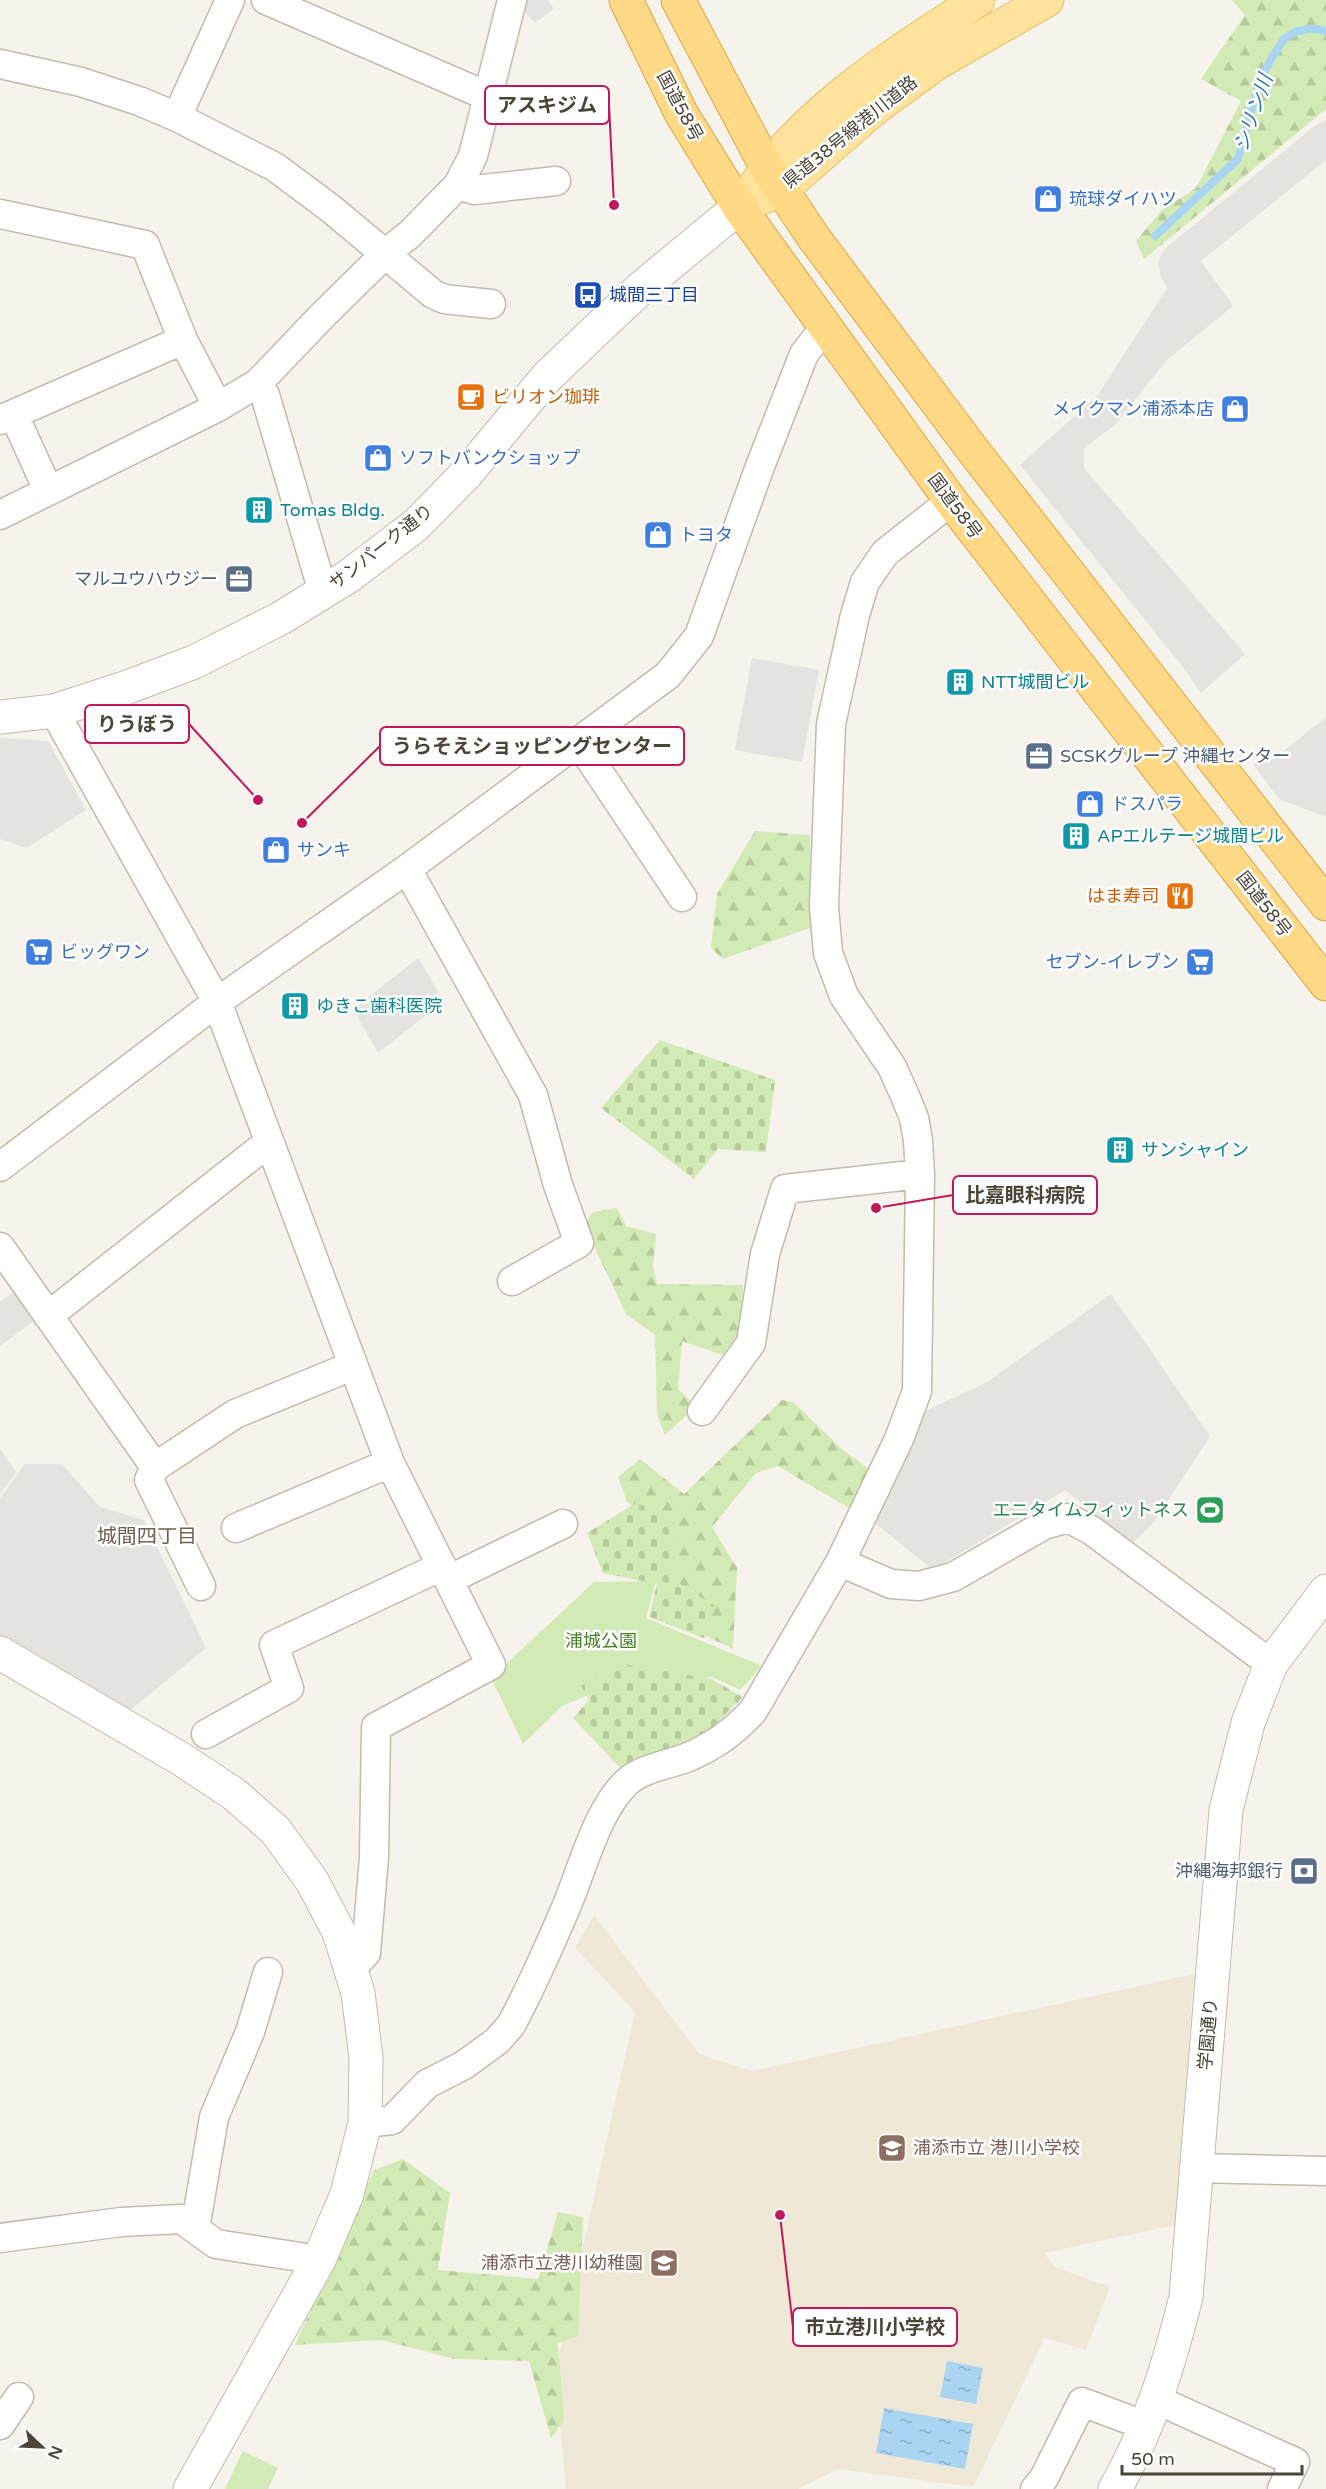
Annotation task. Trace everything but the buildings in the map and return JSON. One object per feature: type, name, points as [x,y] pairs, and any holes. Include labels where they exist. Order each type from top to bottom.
[{"type":"highway","name":"国道58号","points":[[626,0],[681,113],[739,207],[951,501],[1326,984]]},
{"type":"highway","points":[[678,0],[774,179],[972,449],[1326,903]]},
{"type":"main road","name":"県道38号線港川道路","points":[[774,179],[802,129],[881,63],[978,0]]},
{"type":"main road","name":"県道38号線港川道路","points":[[739,207],[774,179],[937,63],[1047,0]]},
{"type":"street","points":[[177,117],[230,0]]},
{"type":"street","points":[[266,0],[487,96]]},
{"type":"street","points":[[0,515],[218,407],[258,383],[386,253],[410,234],[458,185],[473,156],[512,0]]},
{"type":"street","points":[[0,64],[81,82],[139,101],[177,117],[275,167],[386,253],[433,294],[444,299],[491,304]]},
{"type":"street","points":[[458,185],[474,190],[556,181]]},
{"type":"street","name":"サンパーク通り","points":[[0,717],[54,711],[194,662],[282,618],[349,576],[416,525],[467,473],[547,377],[641,288],[739,207]]},
{"type":"street","points":[[0,214],[145,245],[183,340],[218,407]]},
{"type":"street","points":[[0,1167],[217,1002],[407,869],[668,675],[699,636],[759,469],[804,354],[826,326]]},
{"type":"street","points":[[48,490],[7,417],[183,340]]},
{"type":"street","points":[[258,383],[265,395],[323,592]]},
{"type":"street","points":[[365,2123],[392,2120],[427,2084],[472,2059],[497,2041],[511,2025],[567,1906],[604,1814],[628,1781],[714,1744],[740,1726],[753,1711],[840,1562],[899,1439],[917,1391],[920,1174],[914,1118],[892,1067],[844,996],[828,953],[824,907],[831,724],[855,615],[865,582],[885,553],[951,501]]},
{"type":"street","points":[[54,711],[217,1002],[390,1463],[491,1665],[376,1727],[374,1857],[366,1953],[351,1969]]},
{"type":"street","points":[[578,741],[682,897]]},
{"type":"street","points":[[407,869],[533,1095],[558,1185],[579,1243],[512,1281]]},
{"type":"street","points":[[48,1316],[269,1142]]},
{"type":"street","points":[[702,1411],[751,1343],[765,1254],[784,1189],[920,1174]]},
{"type":"street","points":[[0,1247],[154,1467]]},
{"type":"street","points":[[201,1586],[149,1480],[154,1467],[235,1414],[352,1366]]},
{"type":"street","points":[[236,1528],[390,1463]]},
{"type":"street","points":[[840,1562],[891,1584],[919,1586],[953,1577],[1044,1525],[1068,1518],[1091,1530],[1271,1664]]},
{"type":"street","points":[[206,1734],[289,1688],[274,1645],[563,1524]]},
{"type":"street","name":"学園通り","points":[[1115,2489],[1152,2413],[1173,2352],[1186,2297],[1226,1810],[1248,1723],[1271,1664],[1326,1591]]},
{"type":"street","points":[[0,1653],[181,1759],[234,1794],[276,1831],[312,1881],[339,1932],[358,1993],[366,2058],[365,2123],[347,2194],[319,2260],[190,2489]]},
{"type":"street","points":[[195,2229],[214,2117],[250,2032],[268,1972]]},
{"type":"street","points":[[1197,2168],[1326,2171]]},
{"type":"street","points":[[0,2238],[121,2222],[181,2219],[216,2244],[319,2260]]},
{"type":"street","points":[[0,2425],[20,2397]]},
{"type":"street","points":[[1035,2489],[1044,2478],[1082,2402],[1152,2413],[1295,2462],[1282,2489]]},
{"type":"shaded area","points":[[526,0],[548,0],[554,9],[535,23],[519,6]]},
{"type":"shaded area","points":[[1326,120],[1326,160],[1201,261],[1233,306],[1167,360],[1115,425],[1084,448],[1084,468],[1245,654],[1201,693],[1182,666],[1020,465],[1098,395],[1167,288],[1161,278],[1158,261],[1166,248],[1317,124]]},
{"type":"shaded area","points":[[752,658],[819,670],[802,762],[735,750]]},
{"type":"shaded area","points":[[1326,717],[1326,817],[1279,799],[1253,764],[1274,759]]},
{"type":"shaded area","points":[[0,738],[48,741],[86,810],[26,848],[0,839]]},
{"type":"shaded area","points":[[418,958],[444,1001],[378,1053],[353,1009]]},
{"type":"shaded area","points":[[14,1292],[34,1321],[0,1346],[0,1302]]},
{"type":"shaded area","points":[[1111,1294],[1210,1436],[1154,1522],[1132,1544],[1065,1490],[933,1570],[875,1523],[914,1416],[987,1382]]},
{"type":"shaded area","points":[[0,1449],[16,1472],[0,1494]]},
{"type":"shaded area","points":[[25,1464],[62,1464],[100,1507],[144,1520],[206,1648],[128,1712],[0,1635],[0,1498]]},
{"type":"shaded area","name":"浦添市立 港川小学校","points":[[594,1915],[699,2054],[752,2071],[1194,1974],[1175,2225],[1044,2253],[1055,2267],[1110,2287],[1086,2350],[1045,2338],[973,2487],[838,2469],[798,2489],[566,2489],[555,2373],[635,2012],[575,1948]]},
{"type":"green space","points":[[1232,0],[1326,0],[1326,109],[1144,259],[1136,241],[1162,210],[1196,188],[1241,101],[1201,79],[1245,15]]},
{"type":"green space","points":[[755,831],[810,835],[810,928],[723,959],[711,948],[717,894]]},
{"type":"green space","points":[[660,1040],[775,1080],[766,1152],[718,1149],[694,1179],[601,1108]]},
{"type":"green space","points":[[617,1208],[626,1226],[656,1234],[653,1267],[657,1284],[743,1285],[740,1340],[731,1358],[682,1341],[678,1389],[696,1406],[665,1435],[657,1414],[655,1335],[626,1314],[584,1225],[593,1212]]},
{"type":"green space","points":[[782,1400],[793,1402],[843,1450],[873,1472],[854,1511],[778,1466],[756,1473],[712,1527],[737,1568],[733,1649],[684,1625],[660,1522],[627,1502],[618,1477],[640,1459],[684,1494]]},
{"type":"green space","points":[[636,1503],[671,1517],[674,1580],[715,1606],[704,1638],[649,1617],[657,1584],[603,1573],[587,1533]]},
{"type":"green space","name":"浦城公園","points":[[656,1581],[646,1618],[762,1666],[740,1690],[712,1677],[600,1690],[562,1706],[523,1744],[491,1678],[594,1582]]},
{"type":"green space","points":[[624,1664],[711,1679],[743,1697],[699,1741],[622,1770],[573,1718],[589,1700],[581,1686]]},
{"type":"green space","points":[[403,2159],[450,2193],[438,2270],[538,2279],[558,2212],[583,2217],[578,2336],[558,2343],[564,2421],[551,2438],[529,2361],[455,2359],[381,2340],[295,2345],[374,2170]]},
{"type":"green space","points":[[243,2451],[278,2468],[268,2489],[225,2489]]},
{"type":"water","points":[[947,2361],[983,2368],[976,2404],[940,2397]]},
{"type":"water","points":[[884,2408],[973,2424],[965,2469],[876,2453]]},
{"type":"waterway","name":"シリン川","points":[[1155,236],[1238,159],[1258,86],[1283,40],[1295,32],[1308,29],[1319,29],[1326,32]]},
{"type":"place","name":"琉球ダイハツ","points":[[1048,199]]},
{"type":"place","name":"アスキジム","points":[[614,205]]},
{"type":"place","name":"城間三丁目","points":[[588,295]]},
{"type":"place","name":"ビリオン珈琲","points":[[471,397]]},
{"type":"place","name":"メイクマン浦添本店","points":[[1235,409]]},
{"type":"place","name":"ソフトバンクショップ","points":[[378,458]]},
{"type":"place","name":"Tomas Bldg.","points":[[259,510]]},
{"type":"place","name":"トヨタ","points":[[658,535]]},
{"type":"place","name":"マルユウハウジー","points":[[239,579]]},
{"type":"place","name":"NTT城間ビル","points":[[960,682]]},
{"type":"place","name":"SCSKグループ 沖縄センター","points":[[1039,756]]},
{"type":"place","name":"りうぼう","points":[[258,800]]},
{"type":"place","name":"ドスパラ","points":[[1090,804]]},
{"type":"place","name":"うらそえショッピングセンター","points":[[302,823]]},
{"type":"place","name":"APエルテージ城間ビル","points":[[1076,836]]},
{"type":"place","name":"サンキ","points":[[276,850]]},
{"type":"place","name":"はま寿司","points":[[1180,896]]},
{"type":"place","name":"ビッグワン","points":[[39,952]]},
{"type":"place","name":"セブン-イレブン","points":[[1200,962]]},
{"type":"place","name":"ゆきこ歯科医院","points":[[295,1006]]},
{"type":"place","name":"サンシャイン","points":[[1120,1150]]},
{"type":"place","name":"比嘉眼科病院","points":[[876,1208]]},
{"type":"place","name":"エニタイムフィットネス","points":[[1210,1510]]},
{"type":"place","name":"沖縄海邦銀行","points":[[1304,1871]]},
{"type":"place","name":"浦添市立 港川小学校","points":[[892,2148]]},
{"type":"place","name":"市立港川小学校","points":[[780,2215]]},
{"type":"place","name":"浦添市立港川幼稚園","points":[[664,2263]]},
{"type":"district","name":"城間四丁目","points":[[147,1536]]}]
